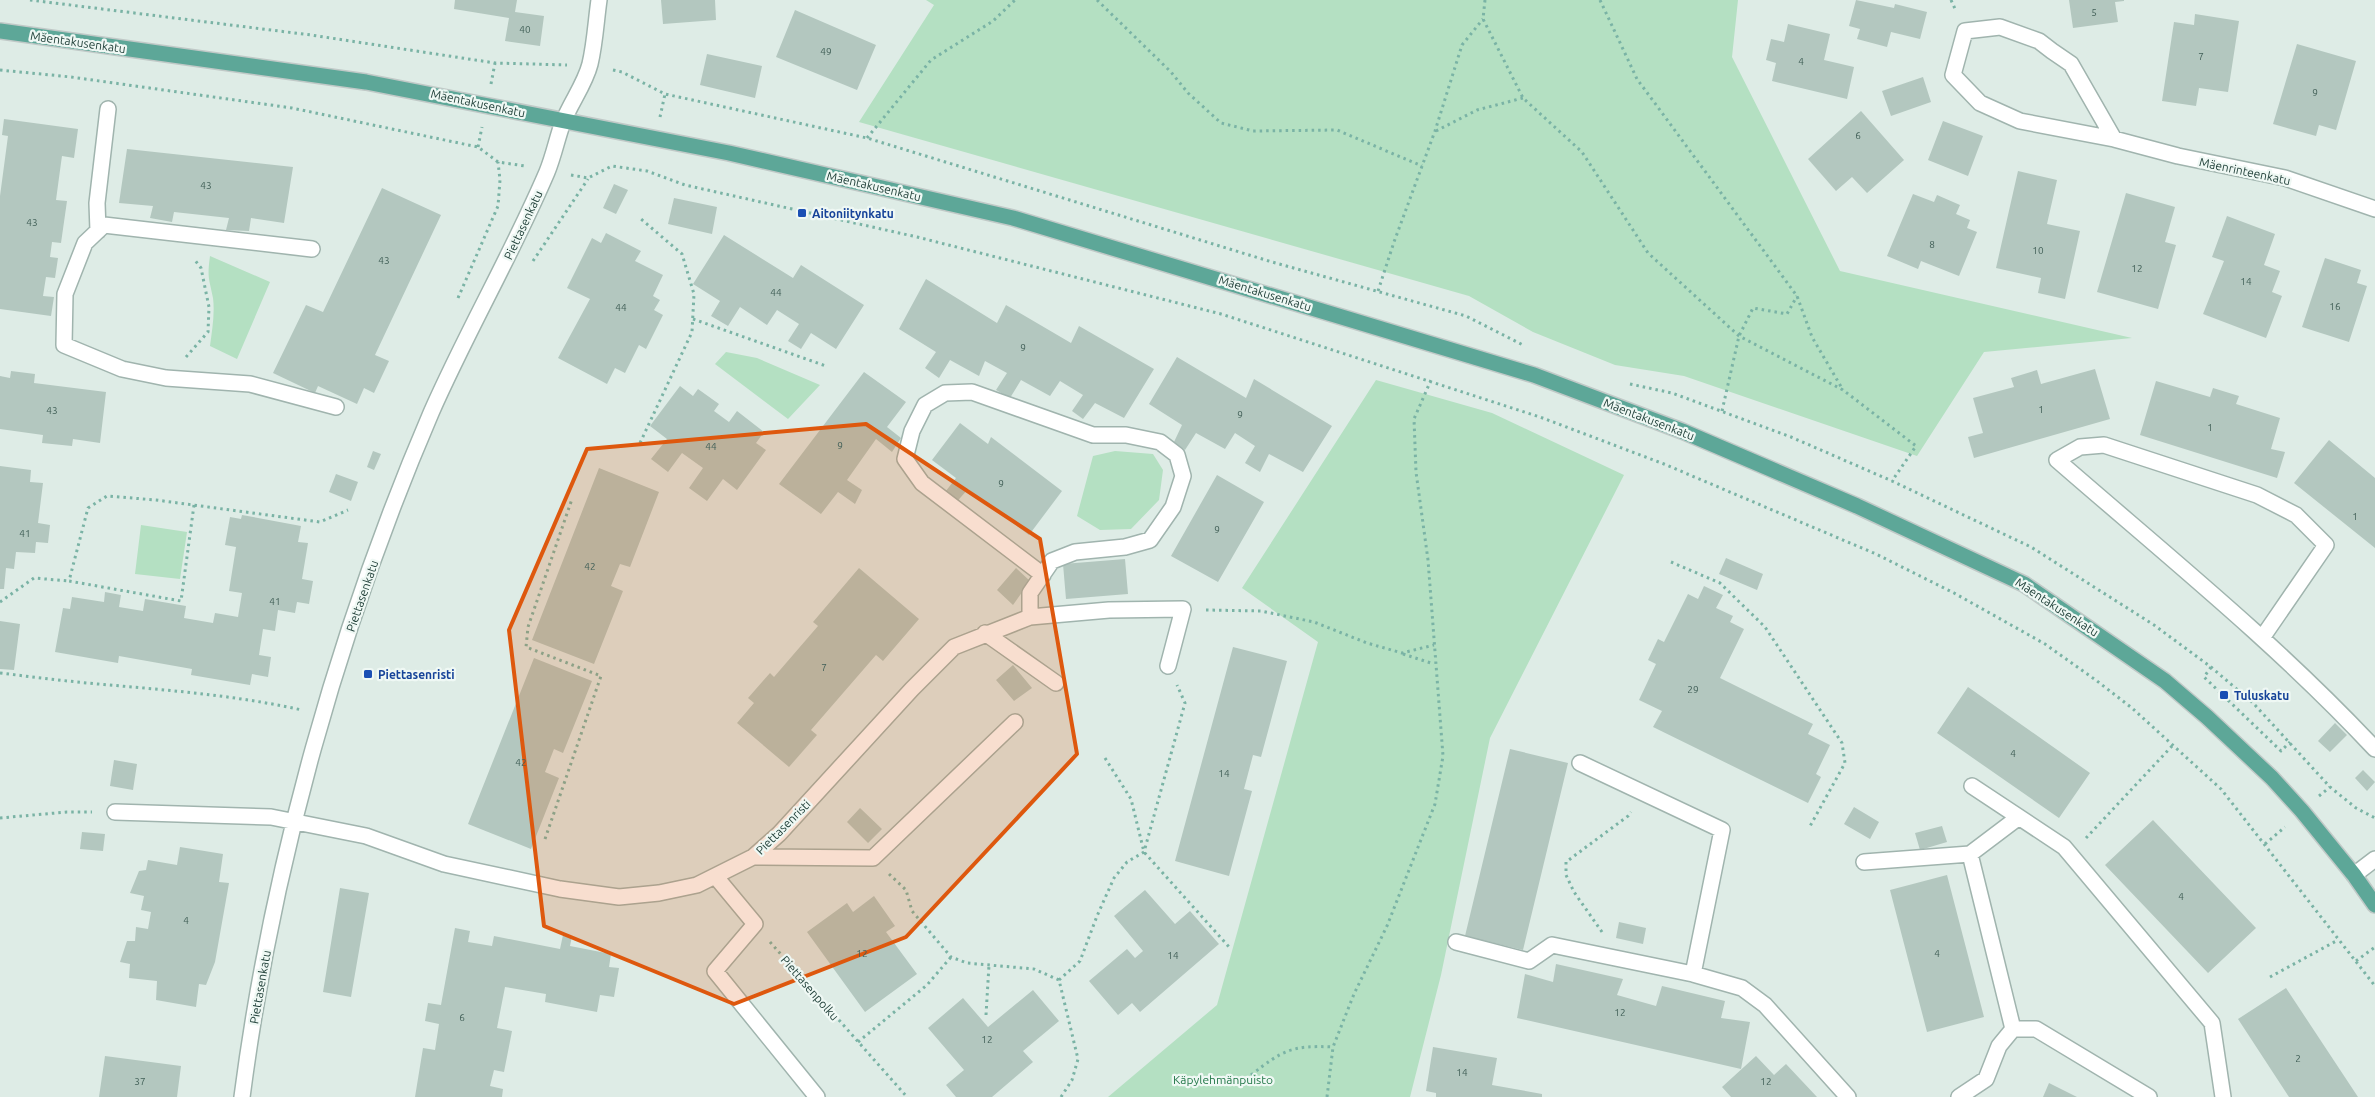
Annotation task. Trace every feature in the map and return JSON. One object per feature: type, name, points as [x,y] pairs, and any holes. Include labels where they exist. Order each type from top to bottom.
[{"type":"main road","name":"Mäentakusenkatu","points":[[0,31],[366,82],[487,104],[564,122],[720,150],[1012,218],[1534,375],[1682,431],[1866,510],[2024,584],[2165,681],[2207,717],[2272,778],[2354,875],[2375,905]]},
{"type":"street","points":[[564,122],[590,65],[599,0]]},
{"type":"street","name":"Mäenrinteenkatu","points":[[2114,139],[2071,64],[2039,41],[2000,27],[1965,31],[1953,75],[1980,103],[2020,120],[2114,139],[2178,156],[2285,178],[2375,209]]},
{"type":"street","points":[[98,231],[97,203],[108,109]]},
{"type":"street","name":"Piettasenkatu","points":[[242,1097],[270,933],[296,821],[347,638],[362,592],[410,465],[465,339],[505,263],[548,170],[564,122]]},
{"type":"street","points":[[312,249],[104,225],[85,243],[65,294],[64,344],[122,369],[166,378],[250,384],[336,407]]},
{"type":"street","points":[[1030,617],[1030,593],[1043,575],[1052,561],[1075,552],[1125,547],[1150,540],[1173,507],[1183,476],[1177,455],[1160,442],[1126,435],[1093,435],[972,392],[945,393],[925,405],[912,432],[905,459],[922,483],[1043,575]]},
{"type":"street","points":[[2262,638],[2326,545],[2296,515],[2256,495],[2104,445],[2080,447],[2057,460],[2262,638],[2335,706],[2375,748]]},
{"type":"street","points":[[985,633],[1030,617],[1109,610],[1183,609],[1168,666]]},
{"type":"street","points":[[985,633],[1056,683]]},
{"type":"street","name":"Piettasenristi","points":[[115,812],[271,817],[296,821],[366,836],[444,864],[570,890],[619,897],[697,885],[752,857],[779,834],[912,689],[954,647],[985,633]]},
{"type":"street","points":[[752,857],[873,858],[1015,722]]},
{"type":"street","points":[[1580,763],[1722,830],[1693,974]]},
{"type":"street","points":[[1972,786],[2064,847],[2212,1023],[2223,1097]]},
{"type":"street","points":[[1864,862],[1970,854],[2019,817]]},
{"type":"street","points":[[1970,854],[2013,1029]]},
{"type":"street","points":[[2354,875],[2375,859]]},
{"type":"street","points":[[716,877],[754,924],[715,971],[817,1097]]},
{"type":"street","points":[[1456,942],[1529,961],[1552,946],[1693,974],[1742,988],[1765,1005],[1848,1097]]},
{"type":"street","points":[[1959,1097],[1986,1080],[2000,1046],[2013,1029]]},
{"type":"street","points":[[2013,1029],[2036,1029],[2148,1097]]},
{"type":"path","points":[[867,138],[931,60],[993,20],[1015,0]]},
{"type":"path","points":[[1096,0],[1171,72],[1188,93],[1221,123],[1253,131],[1337,130],[1422,166]]},
{"type":"path","points":[[1485,0],[1483,19],[1523,98],[1582,152],[1648,253],[1739,336],[1843,390],[1916,446],[1892,481]]},
{"type":"path","points":[[1600,0],[1637,79],[1797,296],[1812,337],[1843,390]]},
{"type":"path","points":[[1378,290],[1435,131],[1462,45],[1483,19]]},
{"type":"path","points":[[0,70],[71,77],[292,108],[478,147],[498,162],[588,178]]},
{"type":"path","points":[[1435,131],[1478,110],[1523,98]]},
{"type":"path","points":[[531,265],[588,178],[612,166],[646,171],[685,185],[917,237],[1221,314],[1540,417],[1664,464],[1876,554],[1954,593],[2045,644],[2097,680],[2221,789],[2375,986]]},
{"type":"path","points":[[640,443],[692,332],[694,294],[682,254],[641,219]]},
{"type":"path","points":[[166,378],[208,332],[209,307],[201,268],[174,234]]},
{"type":"path","points":[[1722,411],[1739,336],[1753,308],[1787,314],[1797,296]]},
{"type":"path","points":[[693,319],[826,366]]},
{"type":"path","points":[[1327,1097],[1332,1047],[1354,994],[1387,926],[1435,804],[1443,756],[1434,664],[1428,560],[1416,472],[1414,418],[1430,380]]},
{"type":"path","points":[[69,581],[88,508],[107,496],[194,505],[320,522],[348,510]]},
{"type":"path","points":[[545,839],[601,676],[526,647],[528,627],[572,499]]},
{"type":"path","points":[[0,602],[34,578],[69,581],[181,601],[194,505]]},
{"type":"path","points":[[1670,562],[1720,583],[1765,627],[1842,743],[1845,763],[1809,828]]},
{"type":"path","points":[[1183,609],[1261,610],[1314,622],[1367,643],[1434,664]]},
{"type":"path","points":[[1402,653],[1434,645]]},
{"type":"path","points":[[1059,980],[1080,961],[1114,878],[1127,862],[1144,852],[1185,703],[1168,666]]},
{"type":"path","points":[[2211,667],[2204,677],[2281,751],[2290,742]]},
{"type":"path","points":[[0,673],[95,684],[201,693],[267,702],[302,710]]},
{"type":"path","points":[[2071,855],[2173,745]]},
{"type":"path","points":[[1105,758],[1131,799],[1144,852],[1230,948]]},
{"type":"path","points":[[1608,957],[1601,928],[1574,892],[1566,874],[1566,862],[1628,816],[1644,793]]},
{"type":"path","points":[[0,818],[67,812],[115,812]]},
{"type":"path","points":[[873,858],[906,890],[912,911],[951,957],[967,964],[1034,969],[1059,980]]},
{"type":"path","name":"Piettasenpolku","points":[[754,924],[907,1097]]},
{"type":"path","points":[[2270,977],[2338,940]]},
{"type":"path","points":[[2356,961],[2375,947]]},
{"type":"path","points":[[858,1042],[927,985],[951,957]]},
{"type":"path","points":[[986,1016],[989,965]]},
{"type":"path","points":[[1059,980],[1078,1060],[1072,1080],[1062,1097]]},
{"type":"path","points":[[1251,1075],[1278,1054],[1303,1046],[1332,1047]]},
{"type":"highlighted area","points":[[866,424],[1040,539],[1077,754],[906,937],[734,1004],[544,926],[509,630],[587,449]]},
{"type":"green space","points":[[926,0],[1738,0],[1732,57],[1840,271],[2132,338],[1984,352],[1917,456],[1684,376],[1615,365],[1533,332],[1469,296],[859,122],[934,5]]},
{"type":"green space","points":[[210,256],[270,282],[237,359],[210,346],[214,310],[209,274]]},
{"type":"green space","points":[[726,352],[757,358],[820,385],[788,419],[715,364]]},
{"type":"green space","name":"Käpylehmänpuisto","points":[[1376,380],[1492,413],[1624,475],[1490,738],[1441,975],[1410,1097],[1108,1097],[1217,1005],[1318,642],[1242,588]]},
{"type":"green space","points":[[1115,451],[1153,454],[1163,470],[1159,500],[1131,529],[1100,530],[1077,516],[1093,456]]},
{"type":"green space","points":[[141,525],[187,532],[180,579],[135,574]]},
{"type":"building","points":[[455,0],[517,0],[515,12],[544,16],[540,46],[505,41],[509,18],[454,9]]},
{"type":"building","points":[[661,0],[715,0],[716,20],[663,24]]},
{"type":"building","points":[[1856,0],[1894,8],[1895,4],[1927,12],[1920,39],[1891,32],[1887,47],[1857,39],[1860,29],[1849,26]]},
{"type":"building","points":[[2069,0],[2124,1],[2115,2],[2118,22],[2073,28]]},
{"type":"building","points":[[795,10],[876,45],[857,90],[776,57]]},
{"type":"building","points":[[2195,14],[2239,21],[2228,92],[2199,88],[2196,106],[2162,101],[2174,22],[2194,25]]},
{"type":"building","points":[[1788,24],[1830,34],[1824,60],[1854,67],[1847,99],[1772,81],[1776,63],[1766,60],[1771,39],[1784,42]]},
{"type":"building","points":[[2297,44],[2356,61],[2336,130],[2319,125],[2316,136],[2273,124]]},
{"type":"building","points":[[707,54],[762,66],[755,98],[700,85]]},
{"type":"building","points":[[1923,77],[1931,102],[1891,116],[1882,91]]},
{"type":"building","points":[[1861,111],[1904,160],[1867,193],[1852,177],[1836,191],[1808,159]]},
{"type":"building","points":[[4,119],[78,129],[74,158],[62,156],[56,200],[67,201],[61,243],[52,242],[50,257],[58,258],[55,278],[46,277],[43,296],[54,297],[51,316],[0,309],[0,196],[8,136],[2,135]]},
{"type":"building","points":[[1943,121],[1983,136],[1968,176],[1928,160]]},
{"type":"building","points":[[127,149],[293,167],[284,223],[251,218],[249,231],[226,230],[229,218],[174,212],[172,222],[150,218],[153,206],[119,203]]},
{"type":"building","points":[[2018,171],[2057,180],[2047,224],[2080,231],[2065,299],[2038,293],[2041,278],[1996,268]]},
{"type":"building","points":[[614,184],[628,190],[616,214],[603,208]]},
{"type":"building","points":[[382,188],[441,215],[375,355],[389,361],[374,393],[364,388],[357,404],[318,386],[315,393],[273,373],[306,305],[323,312]]},
{"type":"building","points":[[2126,193],[2175,207],[2165,242],[2176,245],[2158,309],[2097,292]]},
{"type":"building","points":[[1913,194],[1934,202],[1937,195],[1960,205],[1956,214],[1970,220],[1967,228],[1977,232],[1959,276],[1921,261],[1918,269],[1887,256]]},
{"type":"building","points":[[674,198],[717,207],[712,234],[668,224]]},
{"type":"building","points":[[2227,216],[2275,234],[2264,265],[2280,271],[2272,292],[2282,296],[2266,338],[2203,314],[2224,261],[2212,257]]},
{"type":"building","points":[[606,233],[641,251],[635,261],[663,275],[653,296],[660,300],[654,310],[663,315],[646,349],[639,345],[625,373],[615,368],[607,384],[558,358],[590,299],[567,288],[592,238],[601,243]]},
{"type":"building","points":[[724,235],[793,278],[801,265],[864,305],[836,349],[811,333],[801,349],[788,341],[799,324],[777,310],[767,325],[740,307],[728,326],[711,316],[720,301],[693,284]]},
{"type":"building","points":[[2325,258],[2361,270],[2357,283],[2367,286],[2349,342],[2302,327]]},
{"type":"building","points":[[926,279],[997,323],[1006,305],[1071,343],[1079,326],[1154,369],[1124,418],[1095,403],[1083,419],[1072,411],[1083,395],[1060,381],[1050,396],[1021,380],[1010,398],[996,390],[1007,373],[985,361],[979,376],[950,360],[939,378],[925,368],[936,352],[899,329]]},
{"type":"building","points":[[1177,357],[1246,398],[1254,379],[1332,426],[1303,472],[1269,454],[1260,472],[1245,463],[1255,446],[1235,433],[1225,449],[1196,433],[1185,450],[1174,442],[1182,425],[1149,404]]},
{"type":"building","points":[[2095,369],[2110,419],[1974,458],[1968,437],[1983,433],[1973,398],[2014,387],[2011,378],[2037,370],[2041,384]]},
{"type":"building","points":[[11,371],[35,374],[34,383],[106,392],[100,443],[73,439],[72,446],[42,443],[43,435],[0,429],[0,376],[10,378]]},
{"type":"building","points":[[864,372],[906,402],[887,427],[901,438],[892,452],[876,439],[847,480],[862,490],[855,504],[838,492],[821,514],[779,484]]},
{"type":"building","points":[[2156,381],[2210,397],[2213,388],[2239,396],[2236,404],[2280,418],[2271,449],[2285,452],[2277,478],[2140,435]]},
{"type":"building","points":[[680,386],[693,396],[698,389],[719,404],[714,411],[729,422],[737,411],[764,432],[756,443],[766,450],[737,490],[723,479],[707,501],[689,488],[703,468],[682,453],[668,472],[651,459],[667,439],[650,426]]},
{"type":"building","points":[[960,423],[988,444],[991,437],[1062,491],[1029,535],[968,489],[954,505],[942,496],[956,478],[932,460]]},
{"type":"building","points":[[2329,440],[2375,478],[2375,548],[2294,483]]},
{"type":"building","points":[[373,451],[381,454],[374,470],[367,467]]},
{"type":"building","points":[[0,466],[31,470],[30,482],[43,483],[38,523],[50,525],[48,543],[36,542],[35,553],[16,552],[14,569],[6,568],[4,589],[0,589]]},
{"type":"building","points":[[599,468],[659,492],[630,567],[620,564],[611,586],[623,591],[594,664],[532,640]]},
{"type":"building","points":[[336,474],[358,482],[351,501],[329,492]]},
{"type":"building","points":[[1217,475],[1264,502],[1218,582],[1171,556]]},
{"type":"building","points":[[242,515],[301,526],[298,542],[308,543],[302,579],[313,581],[309,604],[297,602],[295,613],[278,610],[275,631],[263,629],[259,655],[271,657],[268,677],[252,674],[250,685],[191,675],[192,669],[119,656],[118,663],[55,652],[63,608],[70,609],[72,597],[104,602],[105,592],[121,595],[119,607],[143,611],[145,599],[186,606],[184,618],[213,623],[215,613],[238,617],[242,593],[229,591],[236,547],[225,545],[230,517],[241,519]]},
{"type":"building","points":[[1726,558],[1763,574],[1757,590],[1719,574]]},
{"type":"building","points":[[1125,559],[1128,594],[1066,599],[1063,564]]},
{"type":"building","points":[[859,568],[919,619],[883,661],[876,655],[811,730],[817,735],[789,767],[737,723],[754,703],[748,698],[770,673],[774,677],[818,626],[813,622]]},
{"type":"building","points":[[1016,568],[1030,581],[1013,605],[997,590]]},
{"type":"building","points":[[1704,586],[1723,595],[1716,608],[1733,616],[1730,622],[1744,629],[1720,678],[1813,724],[1808,734],[1830,745],[1816,774],[1821,777],[1808,803],[1653,727],[1662,711],[1639,700],[1656,664],[1648,660],[1658,639],[1664,642],[1688,594],[1698,599]]},
{"type":"building","points":[[0,621],[20,624],[14,670],[0,669]]},
{"type":"building","points":[[1233,647],[1287,661],[1261,757],[1253,755],[1244,789],[1252,791],[1229,876],[1175,861]]},
{"type":"building","points":[[534,658],[592,681],[563,753],[554,749],[545,772],[559,778],[531,849],[468,824]]},
{"type":"building","points":[[1013,665],[1032,688],[1014,701],[996,680]]},
{"type":"building","points":[[1968,687],[2090,773],[2059,818],[1937,733]]},
{"type":"building","points":[[2335,723],[2347,735],[2330,752],[2318,741]]},
{"type":"building","points":[[1510,749],[1568,763],[1523,950],[1465,936]]},
{"type":"building","points":[[114,760],[137,764],[133,790],[110,786]]},
{"type":"building","points":[[2363,770],[2375,782],[2367,791],[2355,778]]},
{"type":"building","points":[[1854,807],[1879,822],[1870,839],[1844,824]]},
{"type":"building","points":[[860,808],[882,829],[868,843],[847,822]]},
{"type":"building","points":[[2153,820],[2256,928],[2208,973],[2105,865]]},
{"type":"building","points":[[1942,826],[1947,842],[1920,850],[1915,833]]},
{"type":"building","points":[[82,832],[105,834],[103,851],[80,849]]},
{"type":"building","points":[[180,847],[223,854],[219,882],[229,883],[215,962],[206,985],[199,984],[196,1007],[156,1000],[157,981],[129,978],[130,964],[120,962],[127,941],[135,941],[136,927],[148,929],[151,912],[141,910],[144,896],[130,893],[139,871],[146,870],[148,860],[177,865]]},
{"type":"building","points":[[1947,875],[1984,1017],[1927,1032],[1890,890]]},
{"type":"building","points":[[340,888],[369,893],[351,997],[323,992]]},
{"type":"building","points":[[1145,890],[1175,924],[1190,911],[1219,944],[1140,1012],[1132,1003],[1118,1015],[1089,981],[1127,949],[1135,958],[1143,951],[1114,916]]},
{"type":"building","points":[[874,896],[895,926],[886,932],[917,974],[865,1012],[807,932],[847,903],[853,912]]},
{"type":"building","points":[[1619,922],[1646,928],[1643,944],[1616,938]]},
{"type":"building","points":[[455,928],[470,931],[468,942],[492,946],[494,936],[560,949],[563,935],[572,936],[570,946],[611,954],[609,967],[619,968],[614,997],[600,995],[597,1012],[545,1002],[546,994],[505,987],[497,1028],[512,1031],[504,1072],[494,1070],[490,1086],[503,1089],[502,1097],[415,1097],[423,1048],[435,1050],[439,1024],[425,1021],[428,1003],[441,1005]]},
{"type":"building","points":[[1556,964],[1623,979],[1617,995],[1656,1006],[1662,986],[1725,1001],[1721,1018],[1750,1022],[1741,1069],[1517,1018],[1525,974],[1553,982]]},
{"type":"building","points":[[2286,988],[2358,1097],[2289,1097],[2238,1019]]},
{"type":"building","points":[[1033,990],[1059,1021],[1023,1051],[1033,1062],[992,1097],[956,1097],[946,1085],[964,1070],[928,1028],[963,998],[988,1027]]},
{"type":"building","points":[[1433,1047],[1497,1058],[1492,1085],[1542,1094],[1542,1097],[1436,1097],[1436,1093],[1426,1091]]},
{"type":"building","points":[[105,1056],[181,1066],[177,1097],[99,1097]]},
{"type":"building","points":[[1756,1056],[1774,1075],[1786,1064],[1817,1097],[1731,1097],[1722,1087]]},
{"type":"building","points":[[2049,1083],[2077,1097],[2043,1097]]},
{"type":"place","name":"Aitoniitynkatu","points":[[802,213]]},
{"type":"place","name":"Piettasenristi","points":[[368,674]]},
{"type":"place","name":"Tuluskatu","points":[[2224,695]]}]
